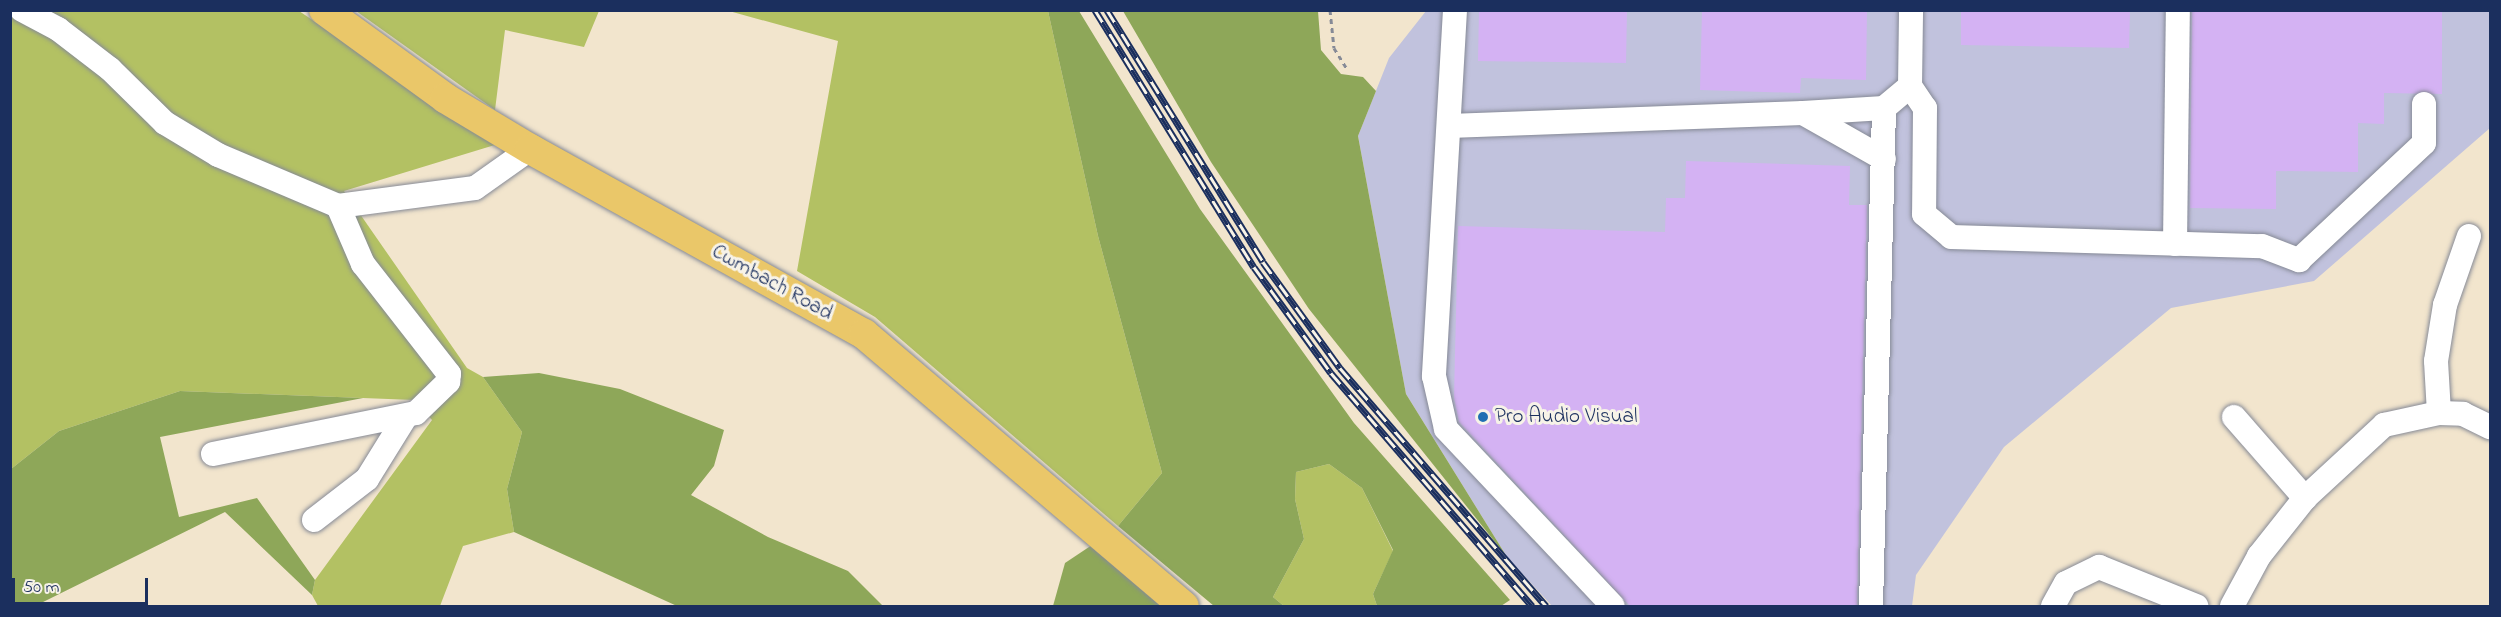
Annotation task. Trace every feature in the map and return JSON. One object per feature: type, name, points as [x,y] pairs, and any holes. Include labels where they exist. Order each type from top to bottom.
[{"type":"main road","name":"Cwmbach Road","points":[[324,10],[444,98],[530,149],[864,334],[1184,606]]},
{"type":"street","points":[[22,10],[101,63],[165,123],[218,155],[338,207],[475,188],[530,149]]},
{"type":"street","points":[[1455,10],[1434,376],[1446,429],[1613,606]]},
{"type":"street","points":[[1871,606],[1884,159],[1911,10]]},
{"type":"street","points":[[2175,244],[2178,10]]},
{"type":"street","points":[[1449,126],[1803,113],[1896,99],[1925,108],[1923,203],[1937,230],[1970,240],[2262,246],[2299,260],[2424,143],[2424,104]]},
{"type":"street","points":[[1803,113],[1884,159]]},
{"type":"street","points":[[213,454],[287,435],[406,416],[433,403],[449,374],[363,264],[338,207]]},
{"type":"street","points":[[2439,413],[2436,361],[2443,316],[2469,236]]},
{"type":"street","points":[[2232,606],[2259,556],[2305,498],[2384,425],[2439,413],[2463,414],[2490,427]]},
{"type":"street","points":[[314,520],[367,479],[406,416]]},
{"type":"street","points":[[2234,417],[2305,498]]},
{"type":"street","points":[[2054,606],[2066,583],[2099,567],[2196,606]]},
{"type":"path","points":[[1330,10],[1334,48],[1347,69]]},
{"type":"shaded area","points":[[1426,11],[2490,11],[2490,128],[2314,281],[2171,308],[2004,447],[1916,575],[1912,606],[1552,606],[1507,557],[1406,394],[1358,136],[1389,58]]},
{"type":"green space","points":[[599,10],[584,47],[505,30],[495,110],[356,11]]},
{"type":"green space","points":[[11,11],[299,11],[498,144],[344,191],[467,368],[483,377],[522,432],[507,489],[514,532],[463,546],[440,606],[318,606],[312,595],[315,580],[432,420],[414,400],[180,391],[59,431],[11,469]]},
{"type":"green space","points":[[729,11],[1048,11],[1098,236],[1162,473],[1118,526],[875,317],[797,271],[838,41]]},
{"type":"green space","points":[[1048,11],[1079,11],[1200,209],[1354,423],[1510,600],[1501,606],[1377,606],[1373,594],[1393,550],[1362,488],[1329,464],[1296,472],[1295,499],[1304,539],[1273,597],[1284,606],[1214,606],[1118,526],[1162,473],[1098,236]]},
{"type":"green space","points":[[1123,11],[1318,11],[1321,50],[1341,74],[1363,77],[1376,91],[1358,136],[1406,394],[1507,557],[1309,309],[1211,162]]},
{"type":"green space","points":[[539,373],[620,389],[724,430],[714,466],[691,495],[768,537],[848,571],[883,606],[677,606],[514,532],[507,489],[522,432],[483,377]]},
{"type":"green space","points":[[180,391],[363,398],[160,437],[179,517],[257,498],[315,580],[312,595],[225,512],[35,606],[11,606],[11,469],[59,431]]},
{"type":"green space","points":[[1329,464],[1362,488],[1393,551],[1373,594],[1377,606],[1284,606],[1273,597],[1304,539],[1295,499],[1296,472]]},
{"type":"green space","points":[[1098,541],[1175,606],[1053,606],[1065,563]]},
{"type":"building","points":[[1479,10],[1627,10],[1626,63],[1478,61]]},
{"type":"building","points":[[1702,10],[1867,10],[1866,80],[1801,78],[1800,93],[1700,90]]},
{"type":"building","points":[[1961,10],[2130,10],[2129,48],[1961,45]]},
{"type":"building","points":[[2192,10],[2442,10],[2442,94],[2384,93],[2384,124],[2358,123],[2358,172],[2276,171],[2276,209],[2190,208]]},
{"type":"building","points":[[1686,161],[1850,166],[1849,205],[1867,205],[1857,606],[1630,606],[1459,422],[1454,398],[1458,226],[1665,232],[1666,198],[1685,198]]},
{"type":"railway","points":[[1095,10],[1254,267],[1331,373],[1532,606]]},
{"type":"railway","points":[[1107,10],[1263,262],[1340,368],[1546,606]]},
{"type":"place","name":"Pro Audio Visual","points":[[1483,417]]}]
